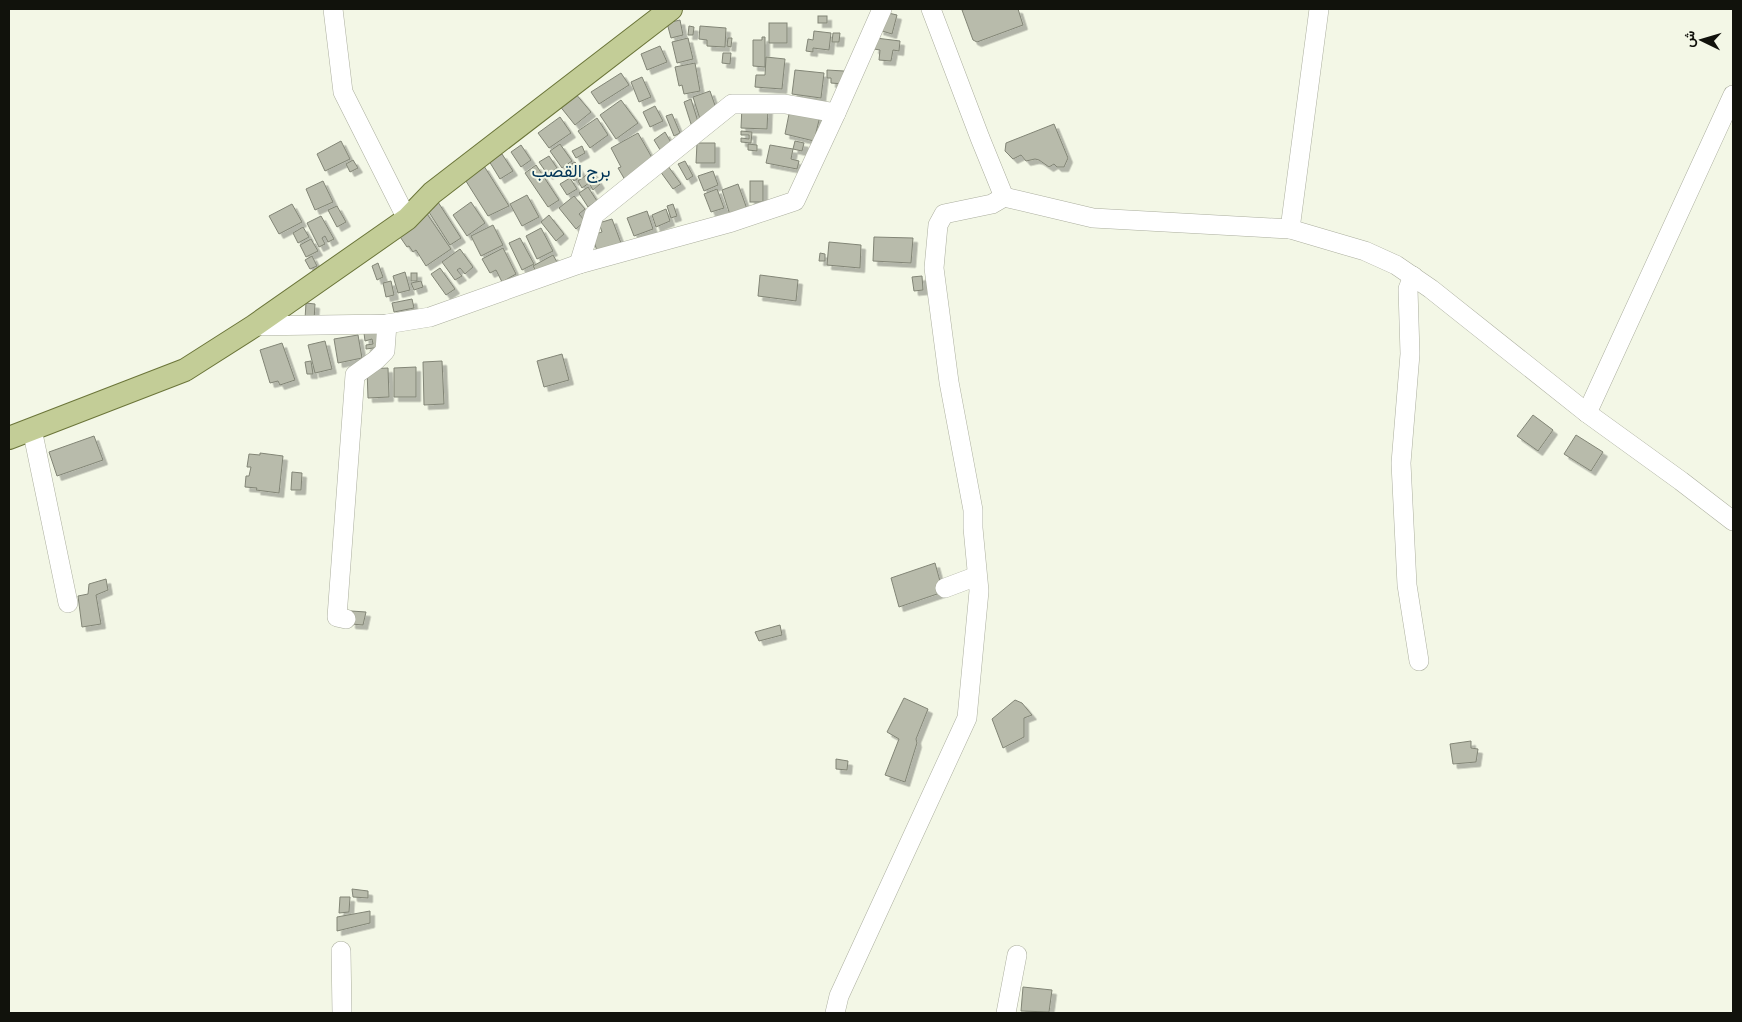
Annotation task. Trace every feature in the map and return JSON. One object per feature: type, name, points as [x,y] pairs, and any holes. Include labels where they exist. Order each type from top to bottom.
[{"type":"main road","points":[[9,438],[180,372],[254,326],[407,219],[432,193],[671,9]]},
{"type":"street","points":[[333,9],[343,92],[407,219]]},
{"type":"street","points":[[254,326],[387,324],[430,317],[579,264],[732,222],[795,201],[882,9]]},
{"type":"street","points":[[931,9],[1004,197]]},
{"type":"street","points":[[1290,229],[1319,9]]},
{"type":"street","points":[[1587,413],[1733,95]]},
{"type":"street","points":[[579,264],[594,215],[732,104],[785,104],[836,113]]},
{"type":"street","points":[[836,1013],[839,996],[968,718],[979,591],[973,528],[974,510],[949,382],[934,268],[938,225],[944,214],[992,204],[1004,197],[1092,218],[1290,229],[1365,251],[1396,265],[1439,295],[1587,413],[1682,481],[1733,521]]},
{"type":"street","points":[[1413,276],[1408,289],[1410,354],[1401,463],[1407,585],[1419,661]]},
{"type":"street","points":[[346,619],[337,617],[354,375],[376,360],[385,351],[387,324]]},
{"type":"street","points":[[32,429],[68,603]]},
{"type":"street","points":[[945,588],[977,576]]},
{"type":"street","points":[[341,951],[342,1013]]},
{"type":"street","points":[[1006,1013],[1017,955]]},
{"type":"building","points":[[1018,9],[1023,25],[977,42],[973,40],[962,10]]},
{"type":"building","points":[[884,12],[897,15],[892,34],[879,30]]},
{"type":"building","points":[[818,16],[827,16],[827,23],[818,23]]},
{"type":"building","points":[[680,20],[683,35],[671,38],[667,23]]},
{"type":"building","points":[[769,23],[787,23],[787,43],[769,43]]},
{"type":"building","points":[[689,26],[694,27],[693,35],[688,35]]},
{"type":"building","points":[[700,26],[726,28],[725,47],[707,46],[707,40],[699,39]]},
{"type":"building","points":[[814,31],[831,33],[829,50],[813,48],[813,52],[806,51],[808,39],[813,40]]},
{"type":"building","points":[[833,33],[840,33],[839,42],[832,42]]},
{"type":"building","points":[[762,37],[765,37],[765,67],[753,66],[753,40],[762,40]]},
{"type":"building","points":[[688,38],[693,59],[677,63],[672,42]]},
{"type":"building","points":[[728,38],[732,38],[731,47],[727,46]]},
{"type":"building","points":[[876,38],[900,41],[899,51],[893,50],[891,61],[879,60],[880,50],[874,49]]},
{"type":"building","points":[[660,46],[667,62],[647,70],[641,54]]},
{"type":"building","points":[[723,53],[731,53],[730,64],[722,63]]},
{"type":"building","points":[[766,57],[785,59],[782,89],[755,87],[756,75],[765,75]]},
{"type":"building","points":[[695,63],[700,91],[684,94],[682,85],[679,86],[675,67]]},
{"type":"building","points":[[795,70],[824,73],[821,98],[792,94]]},
{"type":"building","points":[[827,70],[844,71],[843,84],[831,83],[831,78],[827,78]]},
{"type":"building","points":[[621,73],[629,85],[599,104],[591,92]]},
{"type":"building","points":[[642,77],[651,97],[639,102],[631,82]]},
{"type":"building","points":[[710,91],[718,114],[700,119],[693,97]]},
{"type":"building","points":[[575,93],[591,112],[575,125],[559,105]]},
{"type":"building","points":[[691,99],[699,125],[692,127],[684,102]]},
{"type":"building","points":[[621,100],[638,123],[616,139],[600,115]]},
{"type":"building","points":[[655,106],[663,121],[650,127],[643,112]]},
{"type":"building","points":[[742,106],[768,108],[767,129],[741,128]]},
{"type":"building","points":[[790,109],[820,116],[814,141],[785,134]]},
{"type":"building","points":[[672,114],[680,133],[674,136],[666,116]]},
{"type":"building","points":[[560,117],[571,133],[549,148],[538,133]]},
{"type":"building","points":[[597,118],[608,135],[590,148],[578,131]]},
{"type":"building","points":[[1054,124],[1068,158],[1064,167],[1057,167],[1054,164],[1049,167],[1035,159],[1026,161],[1021,155],[1013,159],[1005,151],[1006,143]]},
{"type":"building","points":[[741,131],[752,132],[751,143],[741,142],[741,138],[749,139],[749,135],[741,135]]},
{"type":"building","points":[[665,132],[673,146],[662,153],[654,140]]},
{"type":"building","points":[[638,133],[655,163],[625,180],[618,168],[621,167],[611,148]]},
{"type":"building","points":[[341,141],[350,159],[325,171],[317,154]]},
{"type":"building","points":[[795,141],[804,143],[802,151],[793,149]]},
{"type":"building","points":[[697,143],[715,143],[715,163],[696,163]]},
{"type":"building","points":[[560,144],[572,161],[562,168],[550,151]]},
{"type":"building","points":[[748,144],[757,145],[757,151],[748,150]]},
{"type":"building","points":[[521,145],[531,160],[521,167],[511,152]]},
{"type":"building","points":[[770,145],[793,149],[791,159],[799,161],[797,169],[766,163]]},
{"type":"building","points":[[582,146],[585,153],[576,158],[572,151]]},
{"type":"building","points":[[502,154],[513,171],[500,179],[489,161]]},
{"type":"building","points":[[549,156],[557,168],[548,175],[539,162]]},
{"type":"building","points":[[353,160],[358,168],[350,172],[346,164]]},
{"type":"building","points":[[685,161],[693,176],[687,180],[678,164]]},
{"type":"building","points":[[575,162],[583,175],[574,181],[565,168]]},
{"type":"building","points":[[536,165],[559,200],[548,207],[525,173]]},
{"type":"building","points":[[484,166],[509,206],[488,216],[464,178]]},
{"type":"building","points":[[668,166],[681,184],[673,189],[660,171]]},
{"type":"building","points":[[592,171],[600,184],[593,190],[589,183],[582,188],[578,181]]},
{"type":"building","points":[[713,171],[718,185],[704,191],[698,176]]},
{"type":"building","points":[[570,178],[577,189],[567,195],[560,184]]},
{"type":"building","points":[[323,181],[333,202],[315,210],[306,189]]},
{"type":"building","points":[[750,181],[763,181],[763,202],[750,202]]},
{"type":"building","points":[[738,184],[747,209],[730,215],[722,190]]},
{"type":"building","points":[[588,187],[597,201],[588,207],[579,193]]},
{"type":"building","points":[[717,189],[724,208],[711,212],[704,194]]},
{"type":"building","points":[[527,195],[539,217],[522,226],[510,204]]},
{"type":"building","points":[[574,196],[585,209],[579,214],[585,221],[576,229],[559,208]]},
{"type":"building","points":[[438,202],[461,238],[450,245],[427,209]]},
{"type":"building","points":[[471,202],[485,223],[467,236],[453,215]]},
{"type":"building","points":[[292,204],[302,222],[279,234],[269,216]]},
{"type":"building","points":[[673,204],[677,216],[671,218],[667,206]]},
{"type":"building","points":[[337,206],[346,222],[337,227],[328,210]]},
{"type":"building","points":[[423,208],[451,249],[426,266],[416,250],[413,252],[409,246],[407,247],[394,228]]},
{"type":"building","points":[[666,209],[670,221],[656,227],[652,215]]},
{"type":"building","points":[[647,211],[653,229],[634,236],[627,218]]},
{"type":"building","points":[[549,215],[564,234],[556,241],[541,222]]},
{"type":"building","points":[[321,216],[334,239],[328,242],[325,236],[322,238],[325,244],[319,247],[307,223]]},
{"type":"building","points":[[612,219],[621,243],[597,251],[592,235],[602,232],[599,223]]},
{"type":"building","points":[[493,225],[503,245],[481,256],[471,236]]},
{"type":"building","points":[[303,227],[309,237],[298,243],[293,233]]},
{"type":"building","points":[[541,228],[553,251],[537,259],[526,236]]},
{"type":"building","points":[[874,237],[913,238],[911,263],[873,261]]},
{"type":"building","points":[[520,238],[534,264],[522,270],[509,243]]},
{"type":"building","points":[[311,239],[318,251],[306,257],[300,245]]},
{"type":"building","points":[[829,242],[861,245],[860,268],[827,265]]},
{"type":"building","points":[[503,248],[516,274],[502,282],[496,270],[490,273],[482,259]]},
{"type":"building","points":[[460,249],[473,267],[465,274],[460,268],[457,270],[462,276],[455,280],[442,262]]},
{"type":"building","points":[[820,253],[825,254],[825,261],[819,261]]},
{"type":"building","points":[[553,255],[557,262],[537,273],[533,266]]},
{"type":"building","points":[[312,256],[317,266],[310,269],[305,260]]},
{"type":"building","points":[[378,263],[383,277],[377,280],[372,266]]},
{"type":"building","points":[[440,268],[455,289],[446,295],[431,274]]},
{"type":"building","points":[[405,272],[410,290],[398,293],[393,276]]},
{"type":"building","points":[[411,273],[417,273],[417,281],[411,281]]},
{"type":"building","points":[[760,275],[798,280],[796,301],[758,296]]},
{"type":"building","points":[[922,276],[923,290],[914,291],[912,277]]},
{"type":"building","points":[[391,281],[394,295],[386,297],[383,283]]},
{"type":"building","points":[[421,281],[423,287],[414,290],[411,283]]},
{"type":"building","points":[[412,299],[414,308],[394,312],[392,303]]},
{"type":"building","points":[[306,303],[315,304],[314,320],[305,319]]},
{"type":"building","points":[[379,331],[381,347],[366,349],[366,345],[373,344],[372,339],[365,341],[364,333]]},
{"type":"building","points":[[358,335],[362,358],[338,363],[334,339]]},
{"type":"building","points":[[325,341],[332,369],[315,373],[308,345]]},
{"type":"building","points":[[282,343],[295,380],[280,385],[278,381],[270,383],[260,350]]},
{"type":"building","points":[[562,354],[569,380],[544,387],[537,361]]},
{"type":"building","points":[[311,361],[313,374],[307,374],[305,362]]},
{"type":"building","points":[[442,361],[444,404],[424,405],[423,362]]},
{"type":"building","points":[[416,367],[416,397],[394,397],[394,368]]},
{"type":"building","points":[[388,368],[389,397],[368,398],[367,369]]},
{"type":"building","points":[[1533,415],[1553,430],[1538,451],[1517,436]]},
{"type":"building","points":[[1576,435],[1603,452],[1591,471],[1564,454]]},
{"type":"building","points":[[94,436],[103,460],[57,476],[49,452]]},
{"type":"building","points":[[260,453],[283,456],[279,493],[245,487],[246,476],[249,476],[251,467],[247,467],[249,454],[260,455]]},
{"type":"building","points":[[292,472],[302,473],[301,490],[291,490]]},
{"type":"building","points":[[935,563],[943,592],[899,607],[891,578]]},
{"type":"building","points":[[106,579],[108,590],[96,595],[101,624],[82,627],[78,596],[88,594],[89,584]]},
{"type":"building","points":[[351,611],[366,612],[363,625],[351,624]]},
{"type":"building","points":[[780,625],[782,635],[759,641],[755,632]]},
{"type":"building","points":[[904,698],[928,709],[916,739],[917,743],[905,782],[885,775],[899,739],[887,732]]},
{"type":"building","points":[[1015,700],[1022,703],[1032,715],[1024,718],[1024,737],[1003,748],[992,719]]},
{"type":"building","points":[[1471,741],[1471,748],[1478,749],[1476,762],[1453,764],[1450,744]]},
{"type":"building","points":[[836,759],[848,761],[847,770],[836,769]]},
{"type":"building","points":[[352,889],[368,891],[368,898],[353,897]]},
{"type":"building","points":[[340,897],[350,897],[349,912],[339,913]]},
{"type":"building","points":[[370,911],[370,923],[337,931],[337,917]]},
{"type":"building","points":[[1023,987],[1052,990],[1049,1012],[1021,1011]]},
{"type":"district","name":"برج القصب","points":[[571,170]]}]
